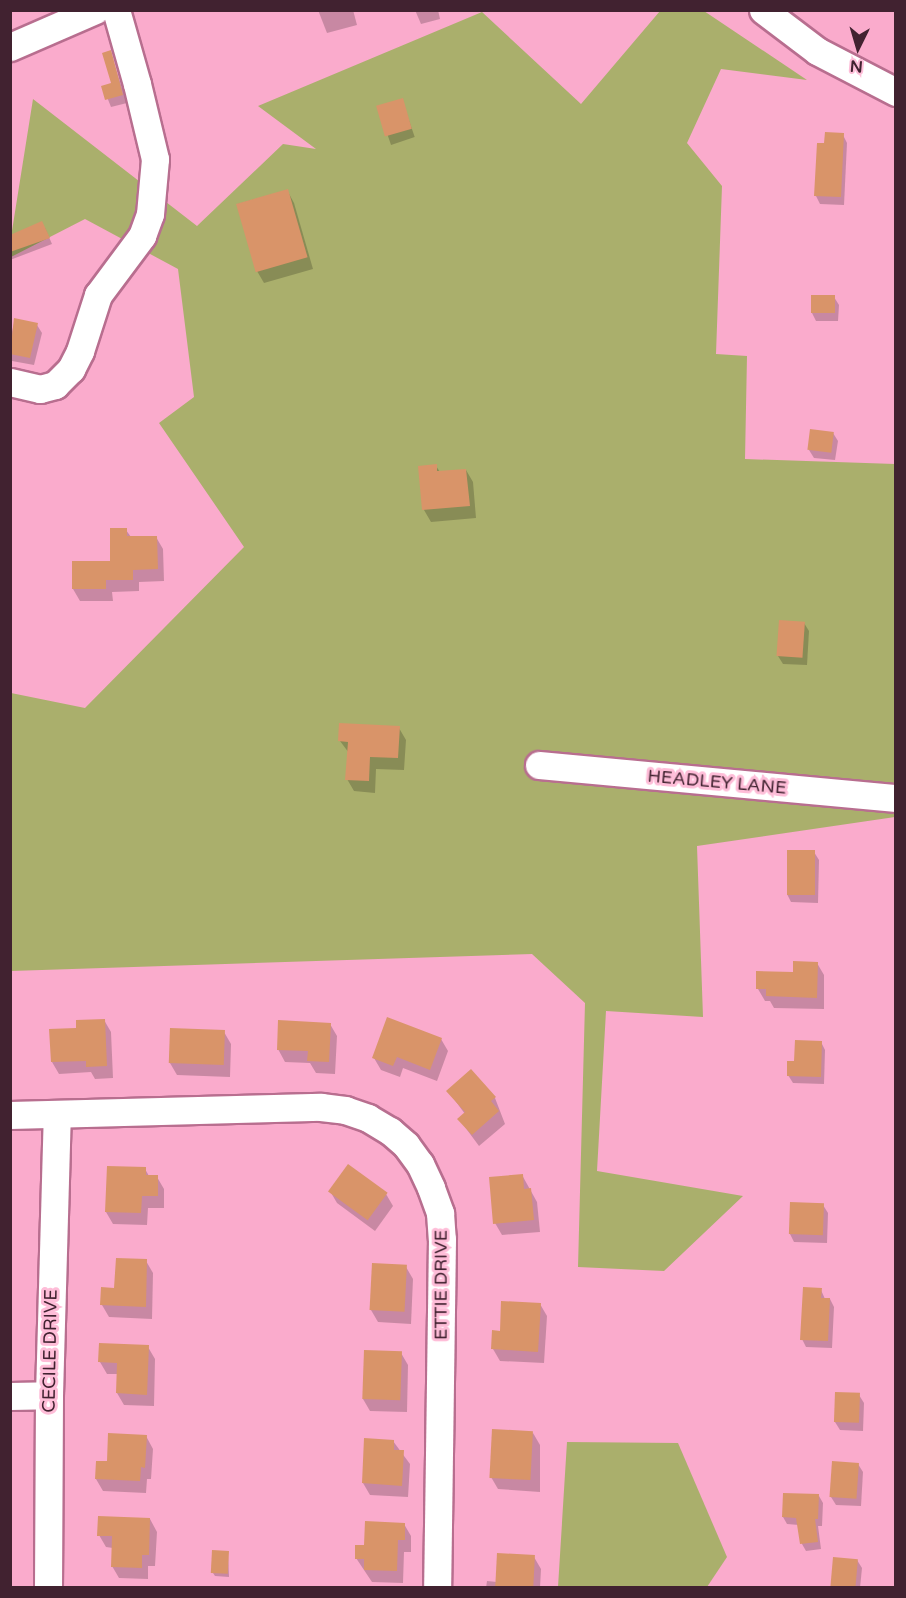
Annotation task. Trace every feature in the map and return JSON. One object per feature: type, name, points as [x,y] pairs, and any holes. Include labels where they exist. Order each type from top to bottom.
[{"type":"street","points":[[10,48],[94,10]]},
{"type":"street","points":[[10,382],[40,389],[55,385],[71,369],[80,351],[98,295],[142,236],[150,214],[155,159],[116,10]]},
{"type":"street","points":[[763,10],[794,20],[817,51],[896,92]]},
{"type":"street","name":"HEADLEY LANE","points":[[539,765],[896,798]]},
{"type":"street","name":"ETTIE DRIVE","points":[[10,1115],[321,1107],[345,1110],[368,1118],[390,1131],[406,1145],[420,1164],[431,1188],[440,1213],[442,1239],[436,1587]]},
{"type":"street","name":"CECILE DRIVE","points":[[48,1587],[49,1395],[57,1114]]},
{"type":"street","points":[[10,1396],[49,1395]]},
{"type":"green space","points":[[660,11],[704,11],[807,80],[721,69],[687,143],[722,186],[716,354],[747,356],[745,459],[895,464],[895,817],[697,846],[703,1017],[606,1011],[597,1171],[743,1196],[664,1271],[578,1267],[585,1003],[532,954],[11,971],[11,693],[85,708],[244,547],[159,423],[194,397],[178,269],[85,219],[11,257],[11,237],[33,99],[197,226],[283,144],[316,149],[258,106],[482,12],[581,104]]},
{"type":"green space","points":[[567,1442],[678,1443],[727,1557],[707,1587],[558,1587]]},
{"type":"building","points":[[111,50],[123,95],[105,100],[101,86],[111,83],[102,53]]},
{"type":"building","points":[[403,98],[412,129],[385,136],[376,106]]},
{"type":"building","points":[[825,132],[844,133],[841,197],[814,196],[817,143],[824,143]]},
{"type":"building","points":[[288,189],[308,257],[256,272],[236,204]]},
{"type":"building","points":[[42,221],[50,238],[10,252],[10,235]]},
{"type":"building","points":[[811,295],[835,295],[835,313],[811,313]]},
{"type":"building","points":[[14,318],[38,323],[30,358],[10,354]]},
{"type":"building","points":[[810,429],[834,432],[831,453],[807,450]]},
{"type":"building","points":[[437,464],[437,471],[466,469],[470,506],[422,510],[418,466]]},
{"type":"building","points":[[110,528],[127,528],[127,536],[157,536],[158,569],[133,570],[133,580],[106,580],[106,589],[72,589],[72,561],[110,561]]},
{"type":"building","points":[[779,620],[805,622],[802,658],[776,656]]},
{"type":"building","points":[[339,723],[400,726],[398,758],[370,757],[369,781],[345,780],[348,742],[338,741]]},
{"type":"building","points":[[787,850],[815,850],[815,895],[787,895]]},
{"type":"building","points":[[793,961],[818,962],[817,998],[766,996],[766,989],[756,989],[756,971],[793,972]]},
{"type":"building","points":[[387,1017],[442,1038],[430,1070],[397,1057],[393,1066],[372,1058]]},
{"type":"building","points":[[105,1019],[107,1066],[86,1067],[86,1061],[51,1062],[49,1029],[76,1028],[76,1020]]},
{"type":"building","points":[[278,1020],[331,1023],[329,1062],[307,1061],[308,1051],[277,1050]]},
{"type":"building","points":[[170,1028],[225,1030],[224,1065],[169,1063]]},
{"type":"building","points":[[795,1040],[822,1041],[821,1077],[787,1076],[787,1061],[794,1061]]},
{"type":"building","points":[[471,1069],[496,1097],[491,1101],[499,1111],[472,1135],[457,1119],[465,1112],[446,1091]]},
{"type":"building","points":[[348,1164],[388,1193],[368,1220],[328,1192]]},
{"type":"building","points":[[107,1166],[146,1167],[146,1175],[158,1175],[158,1196],[142,1196],[141,1213],[105,1212]]},
{"type":"building","points":[[523,1174],[524,1189],[531,1188],[534,1220],[493,1224],[489,1177]]},
{"type":"building","points":[[790,1202],[824,1203],[823,1235],[789,1234]]},
{"type":"building","points":[[116,1258],[147,1259],[146,1307],[100,1305],[101,1287],[114,1288]]},
{"type":"building","points":[[372,1263],[407,1265],[404,1312],[370,1310]]},
{"type":"building","points":[[803,1287],[822,1288],[821,1298],[830,1298],[828,1341],[800,1340]]},
{"type":"building","points":[[501,1301],[541,1303],[538,1352],[491,1349],[492,1330],[500,1331]]},
{"type":"building","points":[[99,1343],[149,1345],[147,1395],[116,1393],[117,1363],[98,1362]]},
{"type":"building","points":[[364,1350],[402,1351],[400,1400],[362,1399]]},
{"type":"building","points":[[835,1392],[860,1393],[859,1423],[834,1422]]},
{"type":"building","points":[[492,1429],[533,1431],[530,1480],[489,1478]]},
{"type":"building","points":[[108,1433],[147,1435],[145,1468],[141,1467],[140,1481],[95,1479],[96,1461],[107,1461]]},
{"type":"building","points":[[364,1438],[394,1440],[394,1450],[404,1450],[402,1486],[362,1483]]},
{"type":"building","points":[[832,1461],[859,1463],[856,1499],[829,1497]]},
{"type":"building","points":[[783,1493],[819,1494],[818,1519],[815,1519],[818,1542],[800,1544],[796,1518],[782,1517]]},
{"type":"building","points":[[98,1516],[150,1518],[149,1555],[142,1555],[142,1568],[111,1567],[112,1536],[97,1536]]},
{"type":"building","points":[[365,1521],[405,1523],[405,1540],[398,1540],[397,1571],[364,1570],[364,1559],[355,1559],[355,1545],[364,1545]]},
{"type":"building","points":[[212,1550],[229,1551],[228,1574],[211,1573]]},
{"type":"building","points":[[497,1553],[535,1555],[533,1588],[495,1587]]},
{"type":"building","points":[[833,1557],[858,1559],[855,1588],[830,1587]]}]
